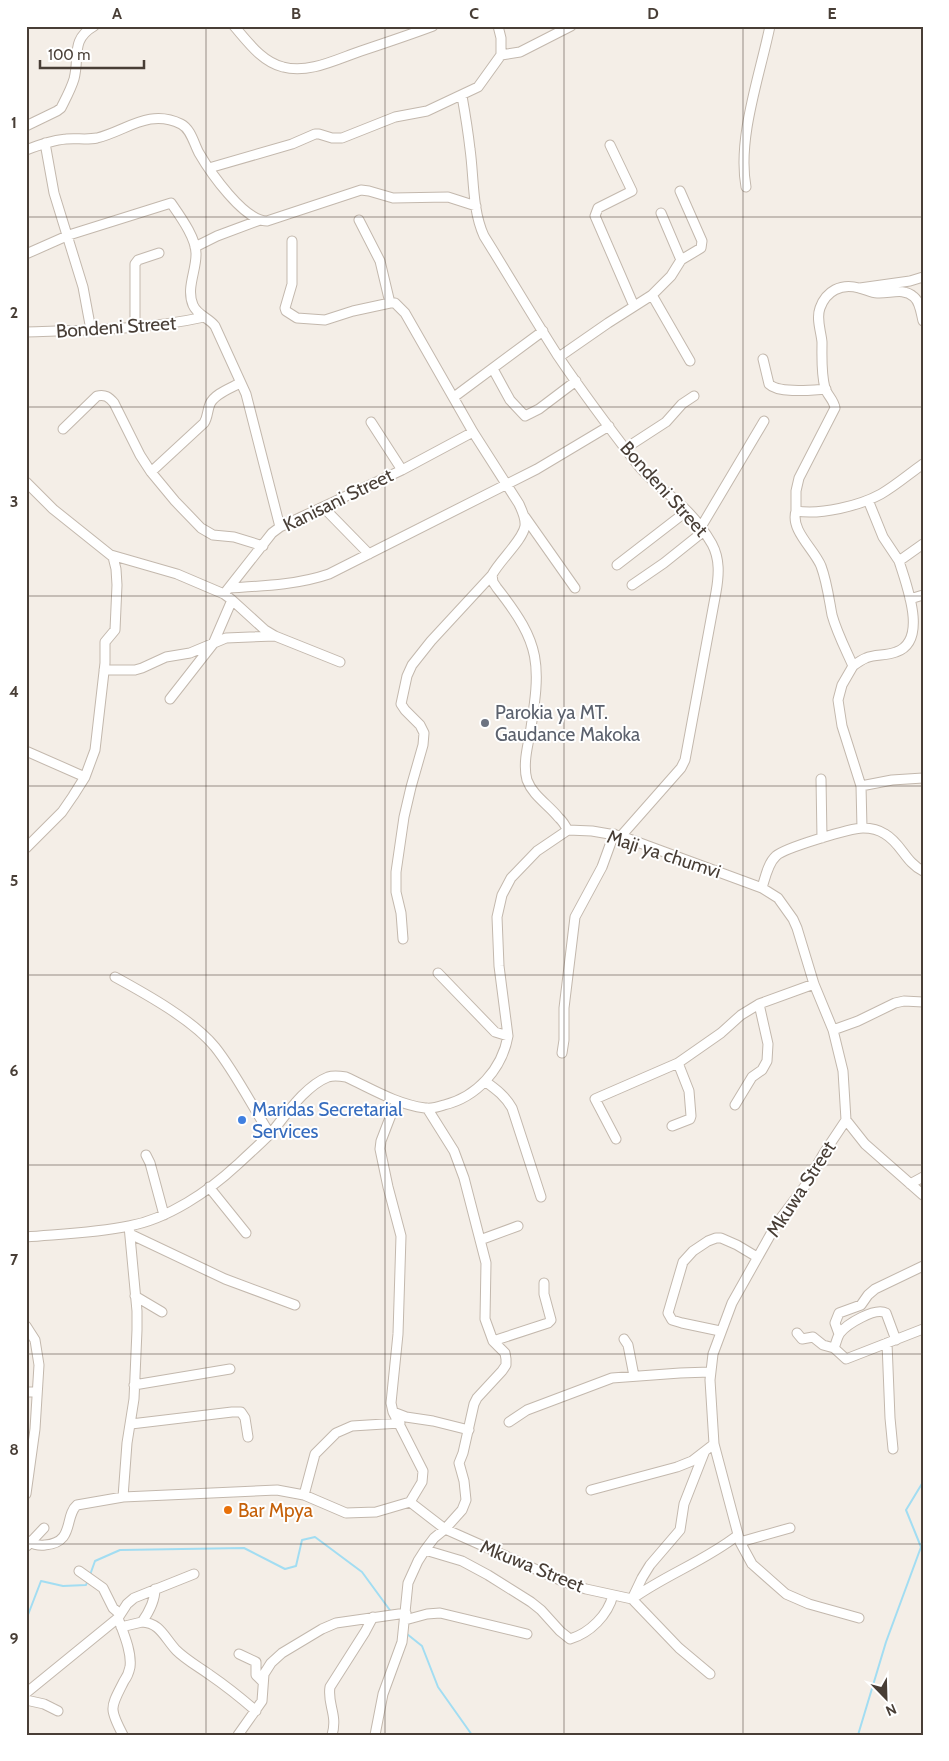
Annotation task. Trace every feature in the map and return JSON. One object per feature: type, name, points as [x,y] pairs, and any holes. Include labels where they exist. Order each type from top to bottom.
[{"type":"street","points":[[26,126],[61,108],[75,78],[79,41],[86,31],[94,26]]},
{"type":"street","points":[[234,26],[265,59],[282,67],[294,68],[317,66],[433,26]]},
{"type":"street","points":[[209,168],[292,144],[315,134],[342,138],[395,117],[427,111],[462,96],[478,87],[501,55],[501,38],[498,26]]},
{"type":"street","points":[[501,55],[520,52],[570,26]]},
{"type":"street","points":[[746,186],[743,164],[746,138],[770,26]]},
{"type":"street","name":"Bondeni Street","points":[[462,96],[470,146],[478,221],[484,236],[559,357],[638,466],[687,511],[713,545],[718,558],[718,577],[685,760],[681,768],[617,835]]},
{"type":"street","points":[[26,150],[45,143],[65,139],[97,138],[144,120],[165,119],[182,124],[187,129],[200,154],[224,188],[236,202],[260,220],[275,219],[361,190],[393,198],[448,196],[476,206]]},
{"type":"street","points":[[45,143],[54,192],[69,236],[83,287],[91,330]]},
{"type":"street","points":[[610,145],[632,191],[598,208],[595,216],[634,306]]},
{"type":"street","points":[[559,357],[652,295],[671,276],[681,260],[702,245],[692,216],[680,191]]},
{"type":"street","points":[[26,254],[69,236],[170,202],[172,203],[190,234],[195,247],[196,255],[191,284],[192,302],[196,310],[215,326],[246,394],[280,527]]},
{"type":"street","points":[[661,213],[681,260]]},
{"type":"street","points":[[195,247],[217,236],[260,220]]},
{"type":"street","points":[[359,220],[380,262],[390,303]]},
{"type":"street","points":[[292,242],[292,284],[285,308],[286,311],[294,317],[325,320],[353,311],[395,303],[405,313],[473,432],[519,504],[524,516],[576,588]]},
{"type":"street","points":[[135,328],[135,264],[138,260],[159,253]]},
{"type":"street","points":[[860,288],[910,281],[923,277]]},
{"type":"street","points":[[853,666],[833,617],[820,566],[799,531],[795,520],[796,491],[799,478],[835,408],[835,404],[826,389],[818,314],[829,293],[846,286],[876,293],[904,291],[918,302],[923,321]]},
{"type":"street","points":[[652,295],[690,361]]},
{"type":"street","name":"Bondeni Street","points":[[26,332],[135,328],[179,323],[204,317]]},
{"type":"street","points":[[454,397],[543,331]]},
{"type":"street","points":[[763,359],[772,387],[783,390],[826,389]]},
{"type":"street","points":[[493,369],[510,400],[525,416],[539,408],[576,380]]},
{"type":"street","points":[[150,472],[204,423],[214,398],[240,384]]},
{"type":"street","points":[[63,429],[97,396],[105,396],[114,403],[150,472],[175,501],[208,533],[263,546]]},
{"type":"street","points":[[626,448],[666,422],[682,404],[694,396]]},
{"type":"street","points":[[632,585],[664,563],[702,529],[764,421]]},
{"type":"street","points":[[371,422],[402,470]]},
{"type":"street","points":[[28,489],[111,555],[177,574],[226,591],[314,579],[329,574],[537,469],[610,426]]},
{"type":"street","name":"Kanisani Street","points":[[226,591],[272,533],[280,527],[402,470],[473,432]]},
{"type":"street","points":[[796,510],[804,512],[834,509],[868,500],[882,493],[923,464]]},
{"type":"street","points":[[862,828],[861,786],[842,726],[838,700],[842,685],[853,666],[865,658],[896,652],[905,647],[910,640],[914,616],[899,561],[883,537],[868,500]]},
{"type":"street","points":[[323,507],[369,554]]},
{"type":"street","points":[[617,565],[687,511]]},
{"type":"street","points":[[403,939],[401,912],[396,892],[396,872],[404,817],[423,745],[424,733],[420,725],[401,704],[405,686],[412,665],[431,641],[492,574],[521,537],[525,526],[524,516]]},
{"type":"street","points":[[899,561],[923,544]]},
{"type":"street","points":[[26,848],[62,812],[85,777],[95,750],[104,670],[105,642],[115,630],[117,604],[116,569],[111,555]]},
{"type":"street","points":[[26,1237],[130,1230],[164,1215],[184,1204],[236,1166],[270,1134],[313,1086],[328,1077],[338,1075],[346,1077],[396,1102],[427,1108],[451,1104],[470,1095],[486,1082],[496,1068],[507,1044],[508,1036],[499,966],[496,917],[502,895],[512,878],[537,851],[568,830],[537,796],[527,780],[527,749],[535,698],[537,669],[535,656],[525,628],[496,588],[492,574]]},
{"type":"street","points":[[226,591],[232,600],[265,630],[275,636],[340,662]]},
{"type":"street","points":[[910,599],[923,595]]},
{"type":"street","points":[[170,699],[212,644],[232,600]]},
{"type":"street","points":[[104,670],[135,670],[166,657],[190,653],[226,638],[275,636]]},
{"type":"street","points":[[26,751],[85,777]]},
{"type":"street","points":[[861,786],[892,780],[923,778]]},
{"type":"street","points":[[821,779],[822,838]]},
{"type":"street","points":[[762,888],[775,856],[822,838],[862,828],[878,830],[894,840],[914,866],[923,871]]},
{"type":"street","name":"Maji ya chumvi","points":[[568,830],[617,835],[762,888],[778,898],[793,919],[814,984],[832,1030],[843,1071],[846,1120]]},
{"type":"street","points":[[562,1052],[564,1008],[575,917],[617,835]]},
{"type":"street","points":[[438,973],[495,1032],[508,1036]]},
{"type":"street","points":[[115,977],[172,1010],[214,1046],[228,1065],[270,1134]]},
{"type":"street","points":[[616,1138],[595,1099],[678,1063],[688,1054],[721,1033],[741,1015],[759,1004],[814,984]]},
{"type":"street","points":[[832,1030],[858,1021],[895,1003],[904,1001],[923,1002]]},
{"type":"street","points":[[735,1105],[752,1077],[762,1070],[767,1061],[768,1044],[759,1004]]},
{"type":"street","points":[[672,1126],[690,1119],[691,1116],[689,1091],[678,1063]]},
{"type":"street","points":[[486,1082],[507,1099],[512,1108],[542,1197]]},
{"type":"street","points":[[27,1544],[44,1545],[56,1542],[62,1538],[70,1521],[72,1509],[77,1505],[123,1497],[277,1490],[304,1495],[346,1513],[376,1512],[410,1502],[422,1482],[424,1471],[393,1412],[391,1404],[398,1343],[401,1236],[380,1149],[381,1141],[396,1102]]},
{"type":"street","points":[[375,1735],[383,1694],[402,1642],[408,1583],[425,1550],[434,1538],[462,1510],[466,1500],[464,1481],[459,1463],[463,1454],[471,1414],[477,1398],[496,1380],[506,1365],[505,1353],[494,1341],[485,1319],[486,1263],[468,1191],[454,1151],[427,1108]]},
{"type":"street","points":[[846,1120],[865,1144],[923,1195]]},
{"type":"street","name":"Mkuwa Street","points":[[846,1120],[805,1186],[777,1224],[732,1303],[720,1331],[710,1372],[714,1444],[739,1539],[752,1564],[786,1594],[809,1604],[859,1618]]},
{"type":"street","points":[[146,1155],[150,1163],[164,1215]]},
{"type":"street","points":[[910,1184],[923,1177]]},
{"type":"street","points":[[208,1187],[246,1233]]},
{"type":"street","points":[[480,1240],[518,1226]]},
{"type":"street","points":[[123,1497],[134,1385],[137,1311],[130,1230]]},
{"type":"street","points":[[130,1230],[225,1280],[296,1305]]},
{"type":"street","name":"Mkuwa Street","points":[[720,1331],[672,1320],[668,1313],[683,1262],[693,1251],[716,1238],[721,1238],[737,1245],[757,1257]]},
{"type":"street","points":[[839,1334],[835,1323],[839,1313],[861,1306],[868,1295],[875,1289],[923,1266]]},
{"type":"street","points":[[494,1341],[548,1323],[551,1320],[544,1294],[544,1283]]},
{"type":"street","points":[[136,1296],[162,1312]]},
{"type":"street","points":[[834,1348],[839,1334],[864,1316],[883,1311],[886,1313],[891,1341],[890,1418],[893,1449]]},
{"type":"street","points":[[26,1326],[33,1335],[39,1365],[26,1494]]},
{"type":"street","points":[[798,1333],[802,1339],[813,1337],[823,1344],[834,1348],[846,1359],[923,1330]]},
{"type":"street","points":[[624,1339],[628,1346],[634,1376]]},
{"type":"street","points":[[134,1385],[230,1369]]},
{"type":"street","points":[[509,1422],[527,1410],[612,1378],[710,1372]]},
{"type":"street","points":[[26,1392],[37,1392]]},
{"type":"street","points":[[130,1424],[241,1412],[244,1415],[248,1437]]},
{"type":"street","points":[[393,1412],[406,1417],[433,1421],[468,1430]]},
{"type":"street","points":[[304,1495],[315,1454],[336,1432],[352,1426],[400,1423]]},
{"type":"street","points":[[591,1490],[668,1470],[692,1461],[714,1444]]},
{"type":"street","points":[[632,1600],[650,1565],[680,1530],[684,1504],[704,1453]]},
{"type":"street","name":"Mkuwa Street","points":[[410,1502],[445,1529],[562,1581],[632,1600]]},
{"type":"street","points":[[27,1544],[44,1528]]},
{"type":"street","points":[[632,1600],[650,1587],[739,1539],[790,1528]]},
{"type":"street","points":[[425,1550],[462,1561],[488,1574],[531,1602],[570,1639],[583,1633],[604,1616],[613,1595]]},
{"type":"street","points":[[79,1571],[103,1588],[119,1616],[128,1651],[130,1665],[128,1674],[113,1703],[114,1715],[120,1733]]},
{"type":"street","points":[[26,1693],[119,1616],[127,1604],[134,1598],[194,1574]]},
{"type":"street","points":[[142,1622],[153,1603],[155,1589]]},
{"type":"street","points":[[632,1600],[679,1648],[710,1674]]},
{"type":"street","points":[[238,1735],[262,1701],[264,1674],[277,1657],[322,1628],[336,1623],[373,1616],[443,1613],[527,1634]]},
{"type":"street","points":[[332,1735],[335,1722],[329,1693],[330,1687],[366,1632],[373,1616]]},
{"type":"street","points":[[121,1627],[151,1622],[185,1658],[230,1689],[256,1711]]},
{"type":"street","points":[[239,1654],[256,1662],[256,1675],[262,1682]]},
{"type":"street","points":[[26,1700],[44,1704],[58,1711]]},
{"type":"waterway","points":[[858,1735],[886,1642],[921,1547],[906,1510],[923,1482]]},
{"type":"waterway","points":[[90,1575],[95,1561],[120,1550],[244,1548],[285,1569],[296,1566],[302,1540],[315,1537],[362,1572],[392,1613]]},
{"type":"waterway","points":[[26,1620],[41,1581],[63,1586],[86,1585],[88,1580]]},
{"type":"waterway","points":[[407,1634],[422,1646],[438,1687],[472,1735]]},
{"type":"place","name":"Parokia ya MT. Gaudance Makoka","points":[[485,723]]},
{"type":"place","name":"Maridas Secretarial Services","points":[[242,1120]]},
{"type":"place","name":"Bar Mpya","points":[[228,1510]]}]
